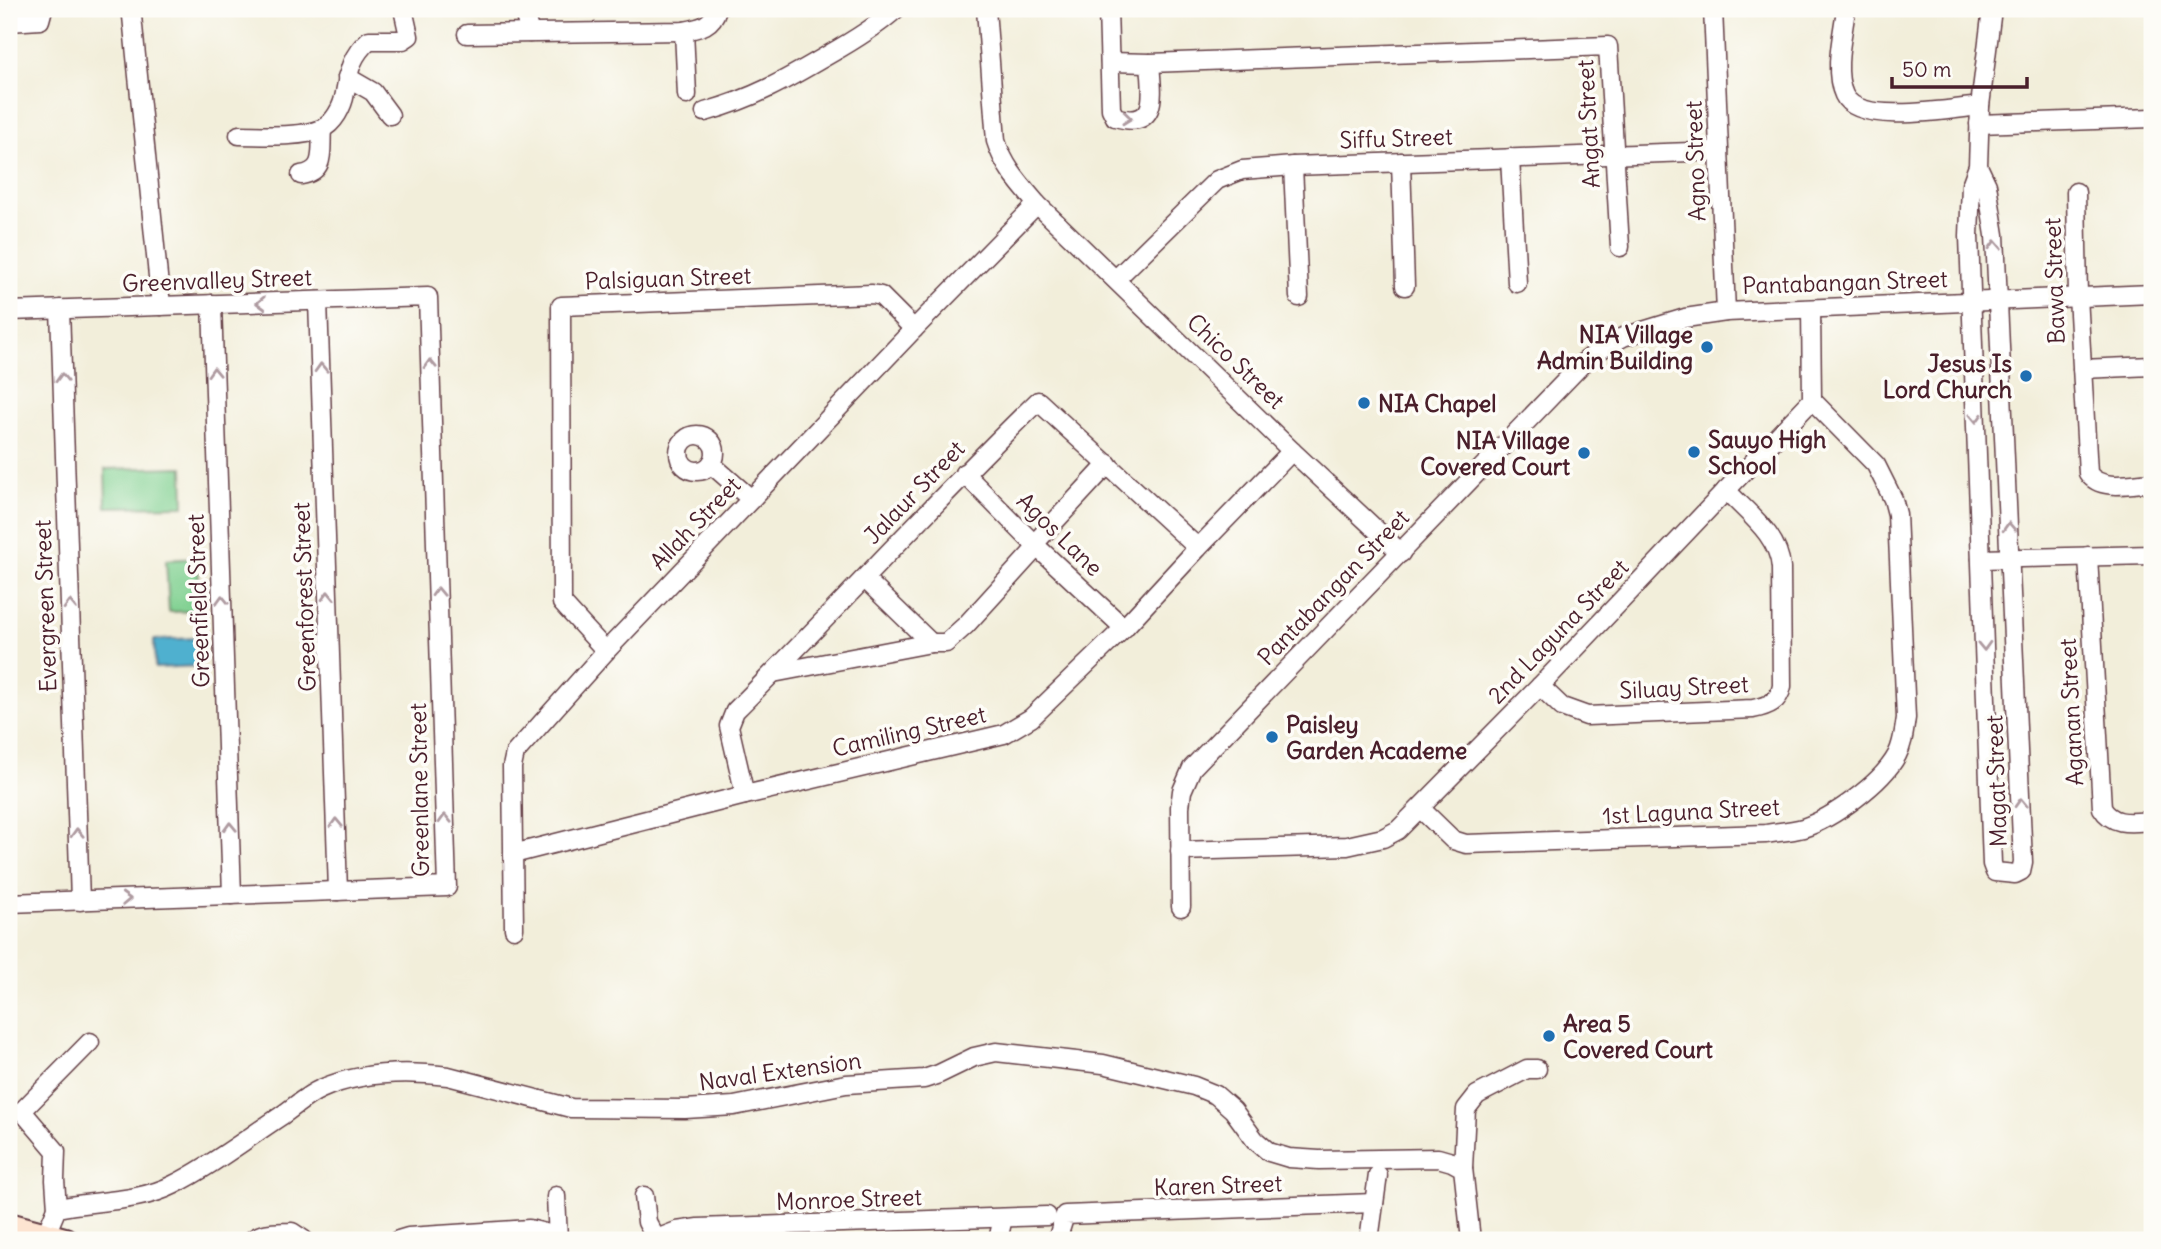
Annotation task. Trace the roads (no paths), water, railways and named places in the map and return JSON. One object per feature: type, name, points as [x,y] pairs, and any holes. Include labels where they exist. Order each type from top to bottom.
[{"type":"main road","points":[[9,1225],[55,1237]]},
{"type":"street","points":[[9,22],[40,20],[43,9]]},
{"type":"street","points":[[239,135],[289,135],[322,129],[340,110],[347,77],[357,51],[369,40],[403,40],[409,36],[403,9]]},
{"type":"street","points":[[523,9],[530,33]]},
{"type":"street","points":[[467,34],[684,31],[702,28],[714,18],[717,9]]},
{"type":"street","points":[[705,111],[742,101],[777,86],[849,43],[896,9]]},
{"type":"street","name":"Chico Street","points":[[986,9],[996,141],[1002,159],[1012,175],[1037,204],[1292,451],[1401,552]]},
{"type":"street","points":[[1108,9],[1111,109],[1115,117],[1139,120],[1150,109],[1150,63]]},
{"type":"street","name":"Agno Street","points":[[1713,9],[1726,312]]},
{"type":"street","points":[[1846,9],[1840,80],[1844,96],[1852,106],[1864,111],[2152,118]]},
{"type":"street","points":[[1978,166],[1979,115],[1992,9]]},
{"type":"street","points":[[132,16],[161,306]]},
{"type":"street","points":[[684,31],[687,95]]},
{"type":"street","name":"Angat Street","points":[[1110,62],[1150,63],[1608,46],[1620,247]]},
{"type":"street","points":[[347,77],[373,92],[390,115]]},
{"type":"street","points":[[301,175],[317,170],[321,158],[322,129]]},
{"type":"street","name":"Siffu Street","points":[[1116,278],[1217,180],[1242,170],[1719,151]]},
{"type":"street","points":[[1510,158],[1517,283]]},
{"type":"street","points":[[1401,162],[1405,286]]},
{"type":"street","points":[[1293,166],[1298,297]]},
{"type":"street","name":"Magat Street","points":[[1978,166],[1987,185],[1993,219],[2011,559],[2023,862],[2021,871],[2015,874],[1995,872],[1992,864],[1969,236],[1971,185],[1978,166]]},
{"type":"street","name":"Bawa Street","points":[[2076,192],[2078,296],[2088,473],[2092,480],[2101,484],[2152,482]]},
{"type":"street","name":"Allah Street","points":[[514,929],[512,767],[515,753],[606,651],[1037,204]]},
{"type":"street","name":"Pantabangan Street","points":[[1181,907],[1182,791],[1192,768],[1584,362],[1603,348],[1623,337],[1656,326],[1726,312],[2152,293]]},
{"type":"street","name":"Palsiguan Street","points":[[606,651],[562,603],[561,306],[872,294],[881,296],[914,329]]},
{"type":"street","name":"Greenvalley Street","points":[[9,311],[428,297]]},
{"type":"street","name":"Greenlane Street","points":[[9,903],[447,887],[428,297]]},
{"type":"street","name":"Greenforest Street","points":[[318,301],[338,891]]},
{"type":"street","name":"Greenfield Street","points":[[212,304],[232,895]]},
{"type":"street","name":"Evergreen Street","points":[[60,309],[80,901]]},
{"type":"street","points":[[1811,309],[1812,400]]},
{"type":"street","name":"Bawa Street","points":[[2082,369],[2152,366]]},
{"type":"street","name":"2nd Laguna Street","points":[[1180,851],[1366,844],[1398,830],[1540,686],[1812,400]]},
{"type":"street","name":"1st Laguna Street","points":[[1421,809],[1453,840],[1466,844],[1766,834],[1816,823],[1842,807],[1885,771],[1897,755],[1904,737],[1906,718],[1897,514],[1886,481],[1876,465],[1812,400]]},
{"type":"street","name":"Jalaur Street","points":[[745,795],[729,726],[735,711],[1038,401],[1198,548]]},
{"type":"street","name":"Camiling Street","points":[[513,854],[745,795],[1004,734],[1031,718],[1124,628],[1292,451]]},
{"type":"street","points":[[711,464],[751,499]]},
{"type":"street","points":[[773,673],[931,643],[946,643],[966,625],[1108,464]]},
{"type":"street","name":"Agos Lane","points":[[964,474],[1035,546],[1124,628]]},
{"type":"street","name":"Siluay Street","points":[[1540,686],[1562,707],[1587,716],[1753,709],[1765,707],[1774,701],[1782,686],[1779,550],[1766,532],[1726,490]]},
{"type":"street","points":[[1981,559],[2152,555]]},
{"type":"street","name":"Aganan Street","points":[[2088,556],[2102,808],[2107,816],[2116,821],[2152,821]]},
{"type":"street","points":[[865,579],[931,643]]},
{"type":"street","points":[[55,1237],[56,1151],[22,1111],[90,1042]]},
{"type":"street","name":"Naval Extension","points":[[57,1208],[130,1199],[171,1186],[232,1149],[319,1090],[354,1078],[428,1074],[448,1076],[571,1108],[685,1109],[734,1106],[846,1084],[924,1079],[974,1057],[996,1052],[1103,1064],[1194,1086],[1216,1095],[1233,1110],[1255,1140],[1269,1152],[1289,1158],[1438,1158],[1452,1161],[1463,1168]]},
{"type":"street","points":[[1471,1240],[1463,1168],[1465,1109],[1477,1095],[1527,1069],[1537,1069]]},
{"type":"street","points":[[1369,1240],[1378,1175]]},
{"type":"street","points":[[556,1196],[558,1240]]},
{"type":"street","points":[[644,1196],[647,1222],[655,1240]]},
{"type":"street","name":"Karen Street","points":[[1056,1216],[1374,1203]]},
{"type":"street","points":[[1056,1216],[1056,1240]]},
{"type":"street","name":"Monroe Street","points":[[655,1240],[677,1231],[698,1228],[847,1232],[1056,1216]]},
{"type":"street","points":[[998,1240],[1003,1218]]},
{"type":"street","points":[[398,1240],[408,1237],[529,1229],[549,1234],[558,1240]]},
{"type":"street","points":[[252,1240],[258,1235],[292,1232],[304,1240]]},
{"type":"water","points":[[198,638],[199,666],[155,668],[154,640]]},
{"type":"place","name":"NIA Village Admin Building","points":[[1707,347]]},
{"type":"place","name":"Jesus Is Lord Church","points":[[2026,376]]},
{"type":"place","name":"NIA Chapel","points":[[1364,403]]},
{"type":"place","name":"Sauyo High School","points":[[1694,452]]},
{"type":"place","name":"NIA Village Covered Court","points":[[1584,453]]},
{"type":"place","name":"Paisley Garden Academe","points":[[1272,737]]},
{"type":"place","name":"Area 5 Covered Court","points":[[1549,1036]]}]
